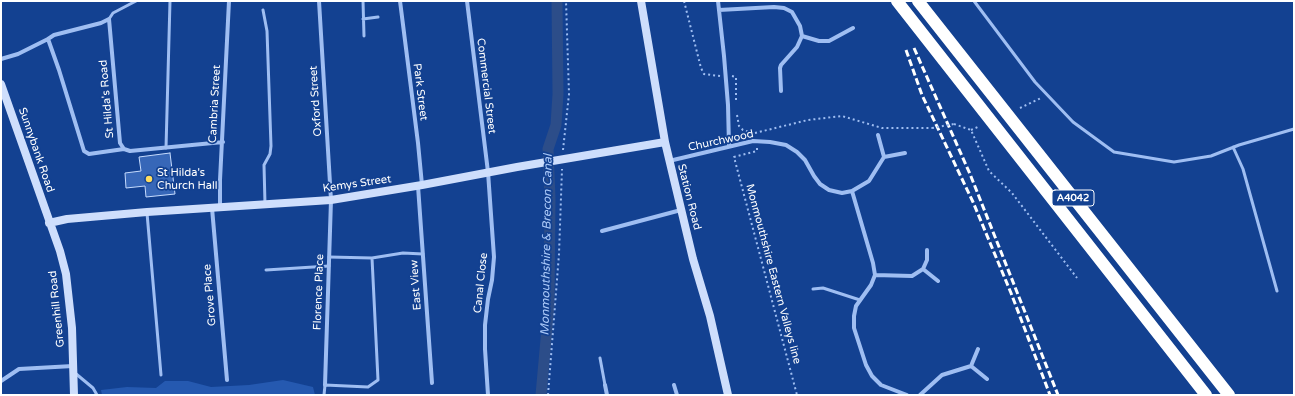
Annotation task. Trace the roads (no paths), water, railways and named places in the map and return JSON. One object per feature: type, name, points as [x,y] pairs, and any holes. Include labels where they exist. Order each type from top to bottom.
[{"type":"highway","name":"A4042","points":[[897,1],[1206,395]]},
{"type":"highway","name":"A4042","points":[[918,1],[1229,395]]},
{"type":"street","name":"Cambria Street","points":[[216,208],[220,180],[229,1]]},
{"type":"street","name":"Oxford Street","points":[[319,1],[331,200]]},
{"type":"street","name":"Park Street","points":[[400,1],[418,143],[420,186]]},
{"type":"street","name":"Commercial Street","points":[[467,1],[488,172]]},
{"type":"street","name":"Station Road","points":[[641,1],[664,142],[693,259],[710,316],[728,395]]},
{"type":"street","points":[[718,1],[728,105],[729,146]]},
{"type":"street","points":[[719,10],[784,8],[792,12],[796,17],[802,31],[802,36],[797,47],[781,65],[782,91]]},
{"type":"street","points":[[1,59],[18,54],[54,35],[109,19]]},
{"type":"street","name":"St Hilda's Road","points":[[109,19],[120,143],[124,149],[130,151],[222,142]]},
{"type":"street","points":[[802,36],[829,41],[853,28]]},
{"type":"street","points":[[48,38],[60,70],[84,151],[89,154],[124,149]]},
{"type":"street","name":"Sunnybank Road","points":[[1,84],[49,223]]},
{"type":"street","points":[[878,135],[884,157],[870,181],[852,192],[873,263],[875,275],[871,285],[856,306],[854,328],[866,365],[872,376],[880,385],[907,395]]},
{"type":"street","name":"Churchwood","points":[[669,162],[753,141],[770,142],[786,145],[797,152],[805,160],[820,184],[829,190],[842,193],[852,192]]},
{"type":"street","name":"Kemys Street","points":[[49,223],[67,219],[147,212],[331,200],[420,186],[488,172],[664,142]]},
{"type":"street","points":[[884,157],[905,153]]},
{"type":"street","name":"Canal Close","points":[[488,172],[494,257],[485,325],[488,395]]},
{"type":"street","name":"East View","points":[[420,186],[432,383]]},
{"type":"street","name":"Florence Place","points":[[325,385],[331,200]]},
{"type":"street","name":"Grove Place","points":[[216,208],[227,380]]},
{"type":"street","points":[[602,231],[681,210]]},
{"type":"street","name":"Greenhill Road","points":[[49,223],[60,251],[66,274],[72,328],[74,395]]},
{"type":"street","points":[[875,275],[912,276],[923,269],[927,260],[927,250]]},
{"type":"street","points":[[923,269],[938,281]]},
{"type":"street","points":[[971,366],[978,349]]},
{"type":"street","points":[[971,366],[987,379]]},
{"type":"street","points":[[920,395],[942,375],[971,366]]},
{"type":"street","points":[[1,381],[19,369],[74,369]]},
{"type":"street","points":[[605,385],[607,395]]},
{"type":"street","points":[[674,385],[677,395]]},
{"type":"lane","points":[[109,19],[113,13],[136,1]]},
{"type":"lane","points":[[166,148],[170,1]]},
{"type":"lane","points":[[363,1],[364,36]]},
{"type":"lane","points":[[974,1],[1034,82],[1073,122],[1114,152],[1174,162],[1212,156],[1294,129]]},
{"type":"lane","points":[[262,10],[267,31],[271,146],[270,154],[264,165],[265,204]]},
{"type":"lane","points":[[363,19],[378,17]]},
{"type":"lane","points":[[1233,148],[1243,170],[1277,291]]},
{"type":"lane","points":[[147,212],[161,375]]},
{"type":"lane","points":[[329,257],[372,258],[403,253],[423,254]]},
{"type":"lane","points":[[324,395],[325,385],[368,387],[378,380],[372,258]]},
{"type":"lane","points":[[266,270],[329,266]]},
{"type":"lane","points":[[814,289],[823,288],[860,300]]},
{"type":"lane","points":[[600,358],[605,385]]},
{"type":"lane","points":[[74,369],[98,395]]},
{"type":"waterway","name":"Monmouthshire & Brecon Canal","points":[[541,395],[549,306],[550,198],[548,149],[556,125],[558,94],[557,1]]},
{"type":"railway","points":[[914,48],[970,174],[1058,395]]},
{"type":"railway","points":[[906,50],[922,95],[973,202],[1011,293],[1050,395]]},
{"type":"place","name":"St Hilda's Church Hall","points":[[149,179]]}]
